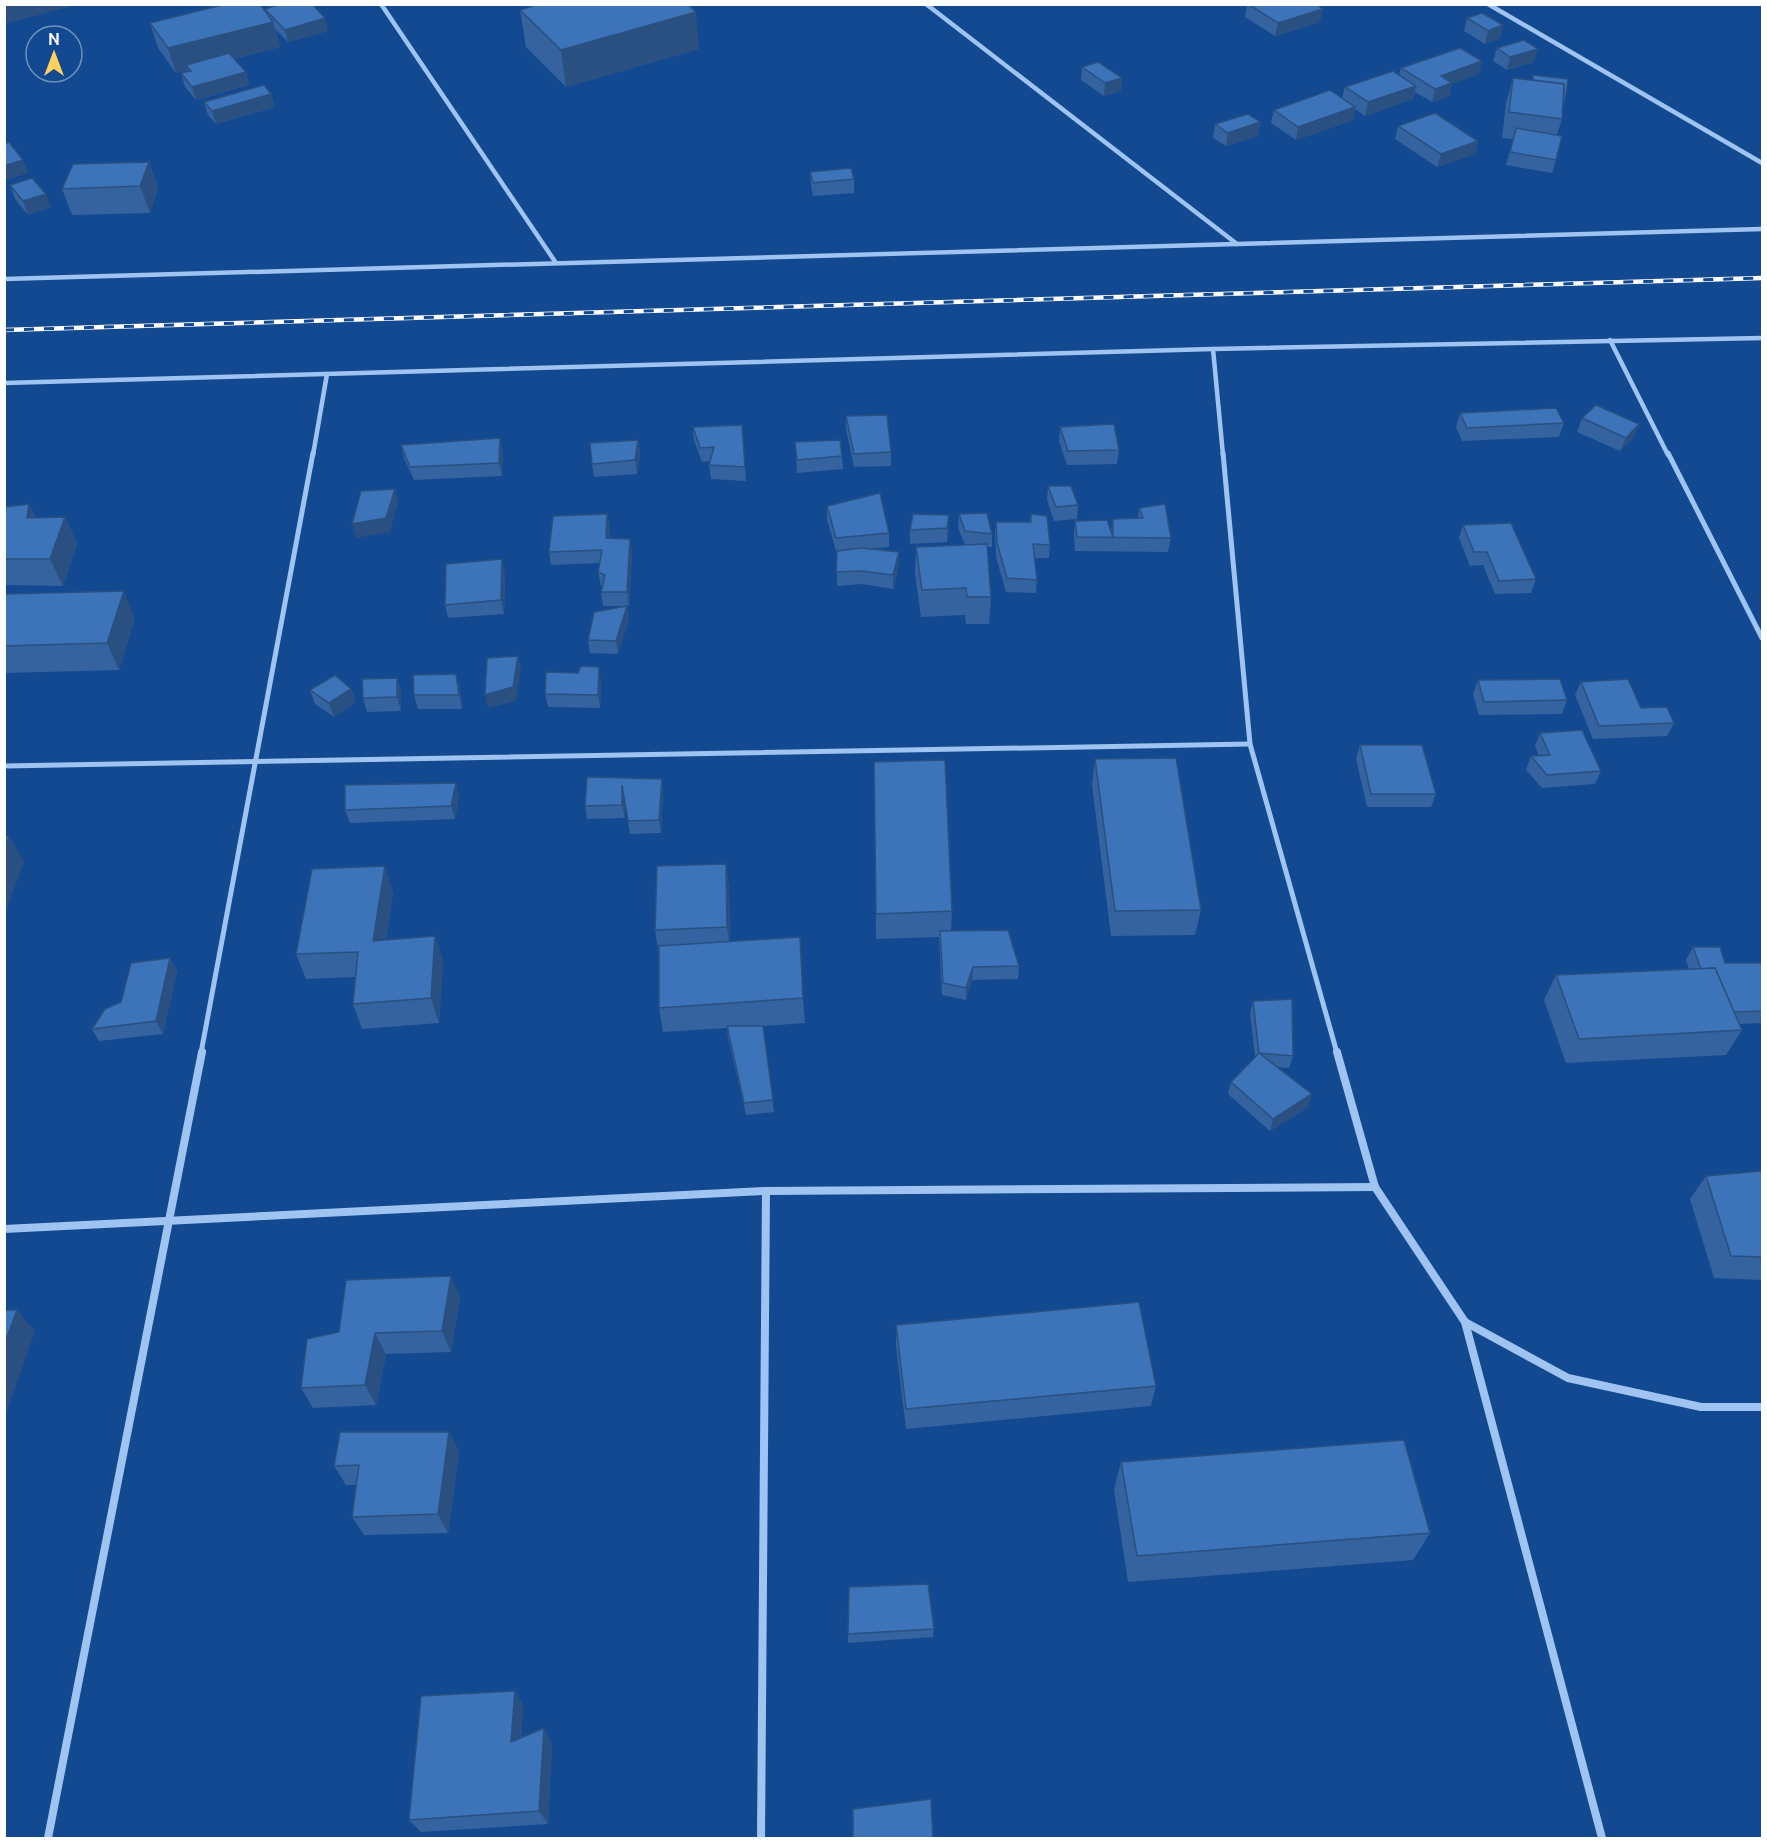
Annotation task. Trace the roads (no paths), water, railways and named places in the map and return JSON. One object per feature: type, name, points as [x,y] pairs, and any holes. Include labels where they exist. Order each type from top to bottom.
[{"type":"street","points":[[381,4],[556,263]]},
{"type":"street","points":[[926,4],[1237,244]]},
{"type":"street","points":[[1488,4],[1762,163]]},
{"type":"street","points":[[4,279],[1762,229]]},
{"type":"street","points":[[4,383],[1213,349],[1762,338]]},
{"type":"street","points":[[1610,340],[1762,638]]},
{"type":"street","points":[[1213,349],[1250,744],[1375,1187],[1466,1322],[1602,1839]]},
{"type":"street","points":[[48,1839],[171,1221],[259,759],[327,374]]},
{"type":"street","points":[[4,766],[259,759],[1250,744]]},
{"type":"street","points":[[4,1229],[766,1191],[1375,1187]]},
{"type":"street","points":[[761,1839],[766,1191]]},
{"type":"street","points":[[1466,1322],[1568,1378],[1701,1407],[1762,1407]]},
{"type":"railway","points":[[4,330],[1762,278]]}]
